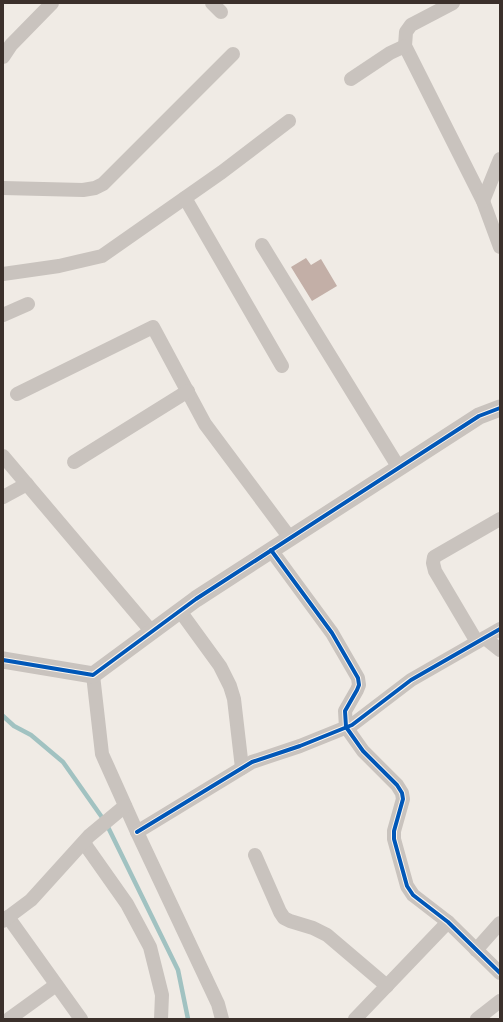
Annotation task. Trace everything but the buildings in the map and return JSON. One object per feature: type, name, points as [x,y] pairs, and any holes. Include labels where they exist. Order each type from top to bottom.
[{"type":"street","points":[[3,57],[11,45],[52,3]]},
{"type":"street","points":[[453,3],[411,26],[406,32],[405,46],[483,201],[500,247]]},
{"type":"street","points":[[351,79],[390,53],[405,46]]},
{"type":"street","points":[[3,188],[83,190],[95,188],[103,184],[233,54]]},
{"type":"street","points":[[3,274],[59,266],[102,256],[222,172],[288,121]]},
{"type":"street","points":[[483,201],[500,159]]},
{"type":"street","points":[[185,198],[282,366]]},
{"type":"street","points":[[262,246],[399,468]]},
{"type":"street","points":[[3,315],[28,304]]},
{"type":"street","points":[[17,394],[153,327],[205,424],[290,538]]},
{"type":"street","points":[[74,462],[188,391]]},
{"type":"street","points":[[3,660],[94,675],[196,599],[479,416],[500,408]]},
{"type":"street","points":[[3,456],[152,632]]},
{"type":"street","points":[[3,497],[27,484]]},
{"type":"street","points":[[500,519],[434,557],[433,563],[435,571],[481,640],[500,650]]},
{"type":"street","points":[[271,550],[332,633],[358,678],[359,685],[345,711],[346,727],[363,750],[397,785],[402,793],[403,799],[394,831],[394,839],[407,886],[413,895],[448,922],[500,973]]},
{"type":"street","points":[[180,611],[220,666],[230,686],[234,699],[242,768]]},
{"type":"street","points":[[137,832],[252,762],[300,746],[352,725],[411,680],[500,629]]},
{"type":"street","points":[[94,675],[102,754],[218,1004],[222,1019]]},
{"type":"street","points":[[81,1019],[5,919],[31,900],[87,840],[126,806]]},
{"type":"street","points":[[87,840],[127,904],[150,947],[162,995],[161,1019]]},
{"type":"street","points":[[255,854],[284,918],[313,928],[327,935],[387,986]]},
{"type":"street","points":[[355,1019],[448,922]]},
{"type":"street","points":[[476,950],[500,923]]},
{"type":"street","points":[[9,1019],[56,985]]},
{"type":"street","points":[[477,1019],[500,1001]]},
{"type":"waterway","points":[[3,716],[14,726],[31,735],[63,762],[106,823],[178,970],[188,1019]]},
{"type":"cycle path","points":[[3,660],[93,675],[196,599],[479,416],[500,408]]},
{"type":"cycle path","points":[[271,550],[332,633],[358,678],[359,685],[345,711],[346,727],[363,751],[397,785],[402,793],[403,799],[394,831],[394,839],[407,886],[413,895],[448,922],[500,973]]},
{"type":"cycle path","points":[[137,832],[252,762],[300,746],[352,725],[411,680],[500,629]]}]
